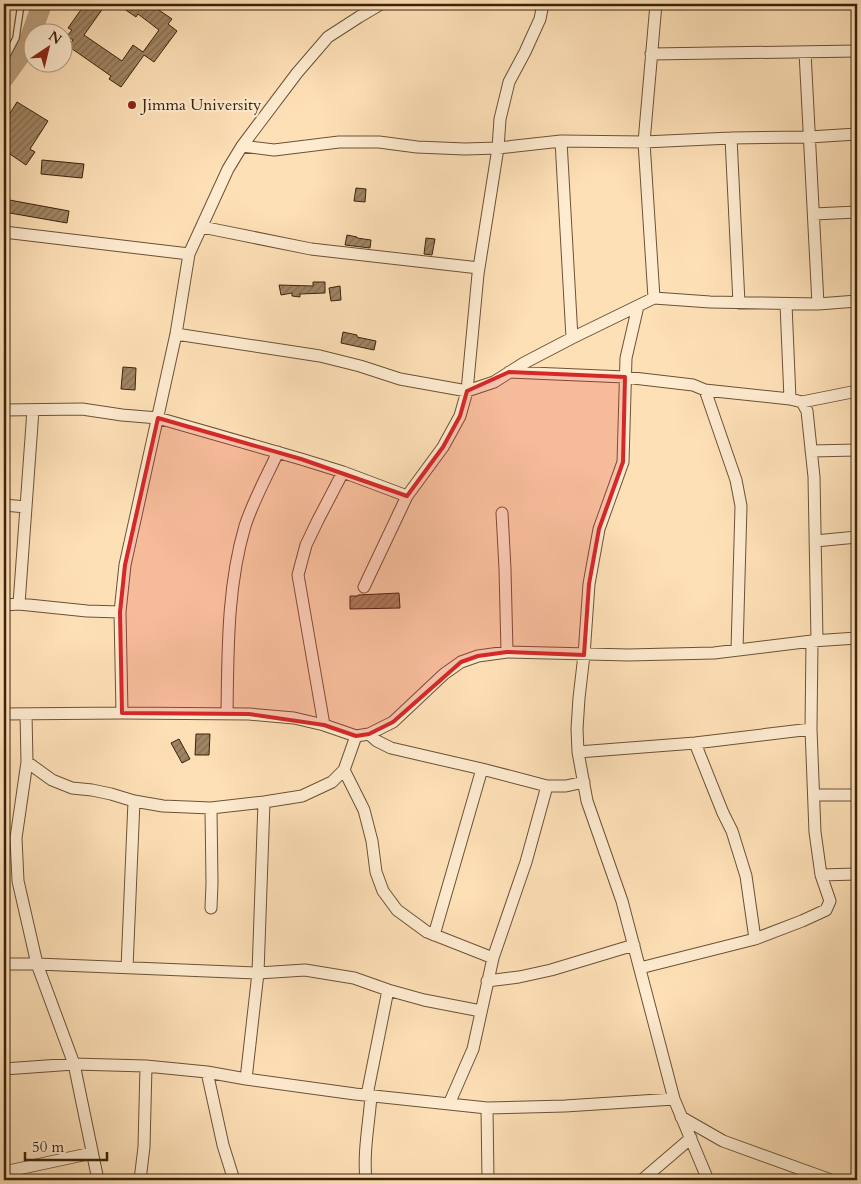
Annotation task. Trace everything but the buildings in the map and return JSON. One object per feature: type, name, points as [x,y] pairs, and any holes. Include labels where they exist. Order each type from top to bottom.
[{"type":"street","points":[[122,713],[120,612],[125,564],[176,334],[189,254],[228,169],[242,146],[297,73],[328,37],[381,4]]},
{"type":"street","points":[[364,586],[407,496],[443,447],[460,416],[467,391],[478,268],[498,148],[500,119],[509,82],[540,19],[544,4]]},
{"type":"street","points":[[654,298],[644,142],[656,4]]},
{"type":"street","points":[[652,54],[857,51]]},
{"type":"street","points":[[805,52],[818,304]]},
{"type":"street","points":[[242,146],[274,150],[339,142],[379,142],[417,147],[465,149],[498,148],[562,141],[644,142],[857,134]]},
{"type":"street","points":[[731,138],[738,302]]},
{"type":"street","points":[[562,141],[572,338]]},
{"type":"street","points":[[814,214],[857,212]]},
{"type":"street","points":[[202,227],[311,250],[478,268]]},
{"type":"street","points":[[4,232],[189,254]]},
{"type":"street","points":[[176,334],[320,356],[400,379],[467,391],[494,382],[572,338],[654,298],[786,304],[857,301]]},
{"type":"street","points":[[640,968],[756,939],[826,910],[830,901],[821,875],[814,832],[811,729],[814,640],[814,477],[807,411],[796,400],[786,304]]},
{"type":"street","points":[[638,306],[626,358],[623,462],[599,529],[589,584],[579,698],[578,752],[588,801],[622,900],[674,1099],[708,1180]]},
{"type":"street","points":[[510,372],[625,377],[693,385],[705,390],[796,400],[857,391]]},
{"type":"street","points":[[705,390],[736,480],[741,506],[737,650]]},
{"type":"street","points":[[4,410],[82,409],[158,418],[343,472],[407,496]]},
{"type":"street","points":[[20,604],[33,410]]},
{"type":"street","points":[[811,451],[857,450]]},
{"type":"street","points":[[227,714],[229,621],[238,556],[246,524],[278,452]]},
{"type":"street","points":[[324,724],[298,575],[306,545],[343,472]]},
{"type":"street","points":[[4,506],[26,507]]},
{"type":"street","points":[[502,513],[507,652]]},
{"type":"street","points":[[815,541],[857,537]]},
{"type":"street","points":[[4,605],[20,604],[87,611],[120,612]]},
{"type":"street","points":[[4,714],[249,714],[294,718],[324,724],[356,736],[369,734],[393,722],[444,674],[460,662],[478,656],[507,652],[670,655],[714,653],[814,640],[857,638]]},
{"type":"street","points":[[26,714],[27,762],[16,838],[18,881],[37,964],[74,1064],[98,1180]]},
{"type":"street","points":[[578,752],[695,743],[811,729]]},
{"type":"street","points":[[369,734],[377,741],[391,748],[546,786],[566,786],[584,782]]},
{"type":"street","points":[[27,762],[52,780],[72,788],[92,790],[163,806],[211,808],[302,796],[332,782],[344,770],[356,736]]},
{"type":"street","points":[[695,743],[723,813],[732,830],[738,849],[746,876],[756,939]]},
{"type":"street","points":[[434,935],[482,769]]},
{"type":"street","points":[[344,770],[364,810],[372,841],[376,872],[384,891],[397,910],[427,932],[493,958]]},
{"type":"street","points":[[449,1104],[472,1049],[493,958],[526,862],[546,786]]},
{"type":"street","points":[[814,795],[857,795]]},
{"type":"street","points":[[127,968],[134,801]]},
{"type":"street","points":[[246,1079],[258,973],[264,802]]},
{"type":"street","points":[[211,808],[211,908]]},
{"type":"street","points":[[4,836],[16,838]]},
{"type":"street","points":[[821,875],[857,874]]},
{"type":"street","points":[[487,981],[551,970],[634,945]]},
{"type":"street","points":[[4,964],[258,973],[305,970],[354,978],[424,1000],[481,1011]]},
{"type":"street","points":[[366,1180],[364,1155],[368,1132],[369,1096],[388,990]]},
{"type":"street","points":[[4,1070],[74,1064],[146,1066],[207,1072],[369,1096],[487,1108],[565,1106],[674,1099]]},
{"type":"street","points":[[140,1180],[144,1147],[146,1066]]},
{"type":"street","points":[[207,1072],[223,1144],[235,1180]]},
{"type":"street","points":[[487,1108],[488,1180]]},
{"type":"street","points":[[681,1117],[723,1141],[829,1180]]},
{"type":"street","points":[[642,1180],[691,1138]]},
{"type":"street","points":[[4,1172],[92,1153]]},
{"type":"lane","points":[[4,61],[16,38],[21,4]]},
{"type":"highlighted area","points":[[509,372],[625,377],[623,462],[599,529],[589,584],[584,655],[507,652],[478,656],[461,662],[393,722],[369,734],[356,736],[324,725],[249,714],[122,713],[120,612],[125,565],[158,418],[301,459],[407,496],[443,447],[460,416],[467,391]]},
{"type":"waterway","points":[[4,78],[27,46],[42,4]]},
{"type":"place","name":"Jimma University","points":[[132,105]]}]
